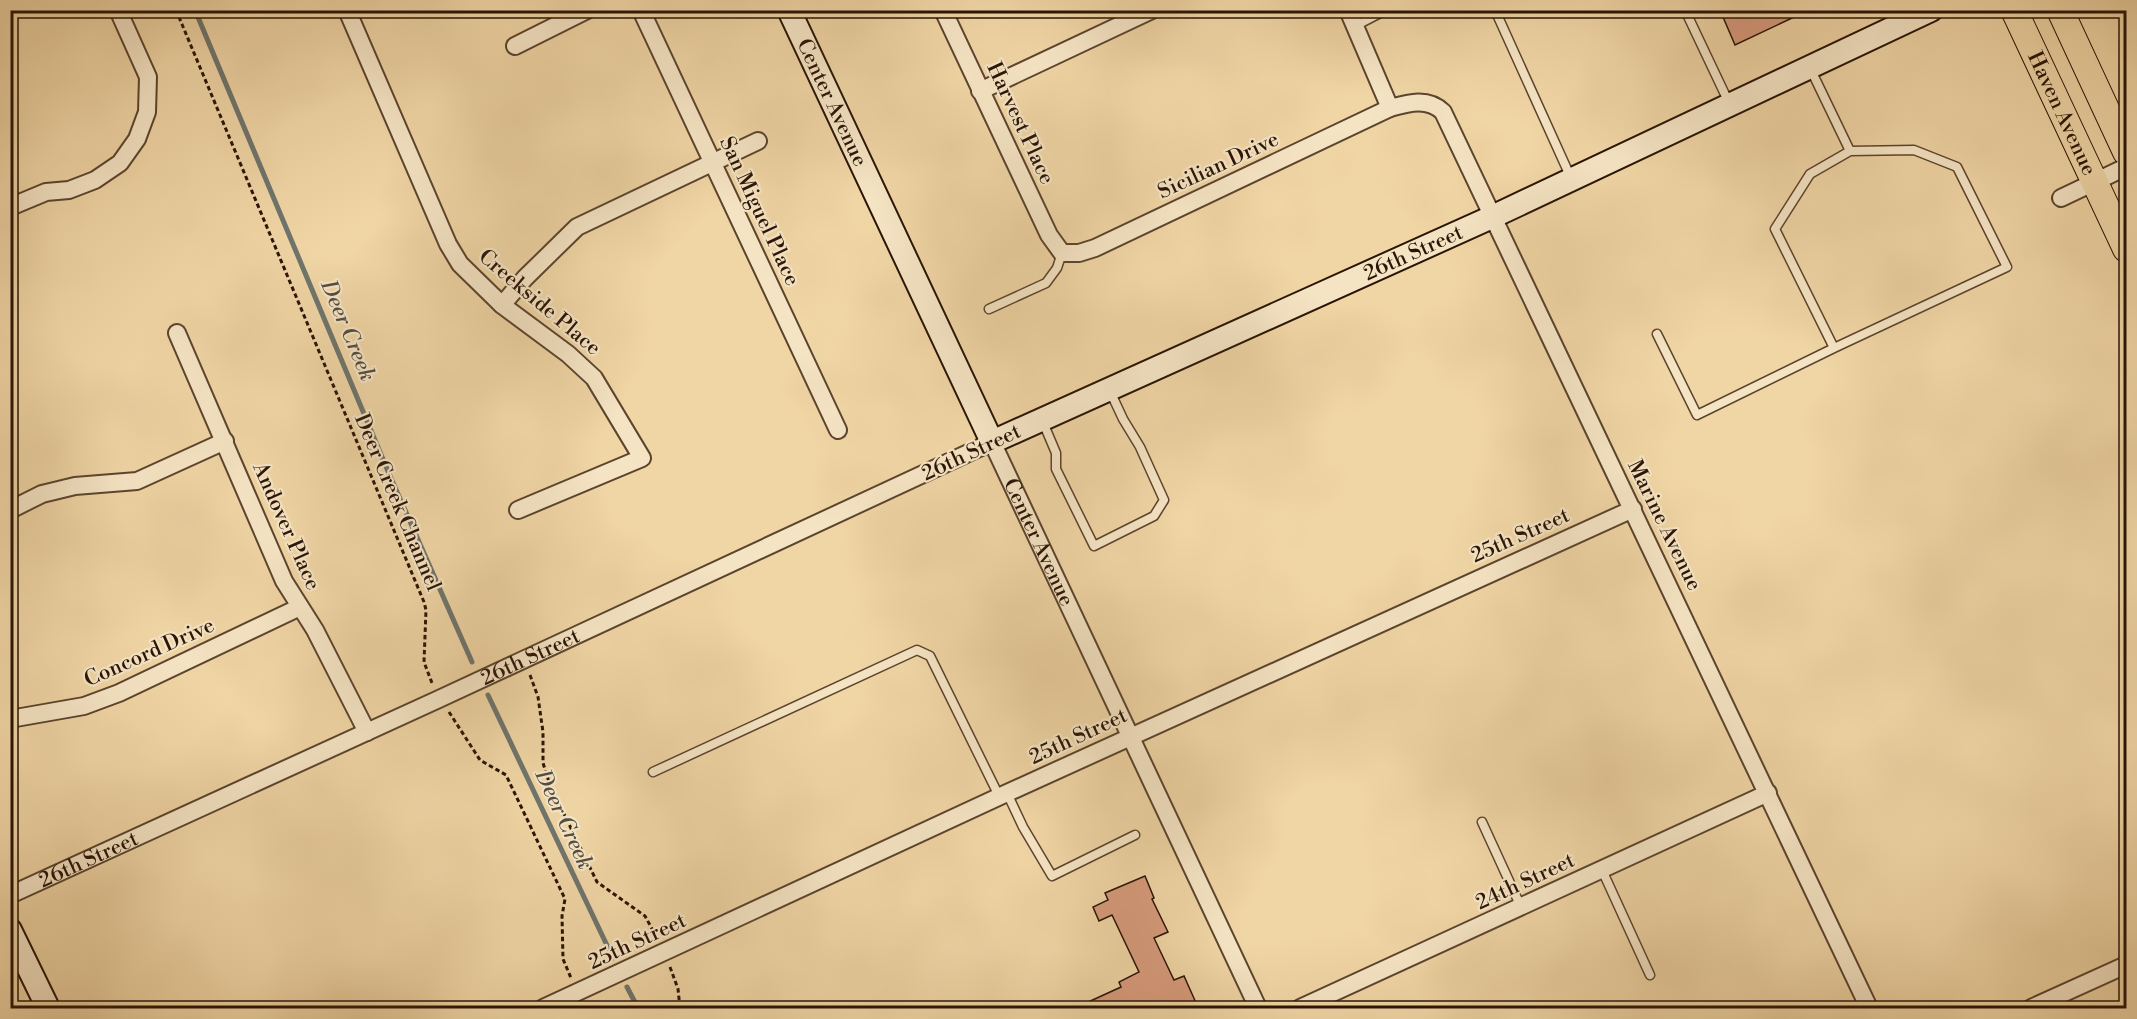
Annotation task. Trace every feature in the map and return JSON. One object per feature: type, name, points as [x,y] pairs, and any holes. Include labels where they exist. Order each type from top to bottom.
[{"type":"main road","name":"Haven Avenue","points":[[2014,10],[2127,249]]},
{"type":"main road","name":"Haven Avenue","points":[[2060,10],[2127,152]]},
{"type":"street","points":[[10,207],[46,192],[69,190],[95,180],[120,163],[137,140],[147,112],[148,77],[118,10]]},
{"type":"street","name":"Creekside Place","points":[[347,10],[448,244],[460,264],[502,305],[568,354],[594,378],[642,458],[518,510]]},
{"type":"street","points":[[515,46],[587,10]]},
{"type":"street","name":"San Miguel Place","points":[[641,10],[838,430]]},
{"type":"street","name":"Center Avenue","points":[[789,10],[1258,1008]]},
{"type":"street","name":"Harvest Place","points":[[943,10],[1049,235],[1062,253]]},
{"type":"street","points":[[980,91],[1152,10]]},
{"type":"street","name":"26th Street","points":[[10,895],[367,732],[992,441],[1492,217],[1931,10]]},
{"type":"street","points":[[1351,18],[1390,108]]},
{"type":"street","name":"Marine Avenue","points":[[1390,108],[1410,103],[1424,103],[1433,105],[1443,112],[1869,1008]]},
{"type":"street","name":"Sicilian Drive","points":[[1062,253],[1079,253],[1095,248],[1390,108]]},
{"type":"street","points":[[502,305],[525,278],[577,227],[758,141]]},
{"type":"street","points":[[2061,198],[2127,168]]},
{"type":"street","name":"Andover Place","points":[[177,333],[284,580],[330,657],[367,732]]},
{"type":"street","points":[[10,510],[42,494],[75,486],[137,481],[225,441]]},
{"type":"street","name":"25th Street","points":[[543,1008],[1130,736],[1633,509]]},
{"type":"street","name":"Concord Drive","points":[[10,719],[84,706],[119,693],[300,607]]},
{"type":"street","name":"24th Street","points":[[1300,1008],[1768,793]]},
{"type":"street","points":[[10,930],[48,1008]]},
{"type":"street","points":[[2031,1008],[2127,965]]},
{"type":"lane","points":[[1351,18],[1386,10]]},
{"type":"lane","points":[[1495,10],[1571,179]]},
{"type":"lane","points":[[1685,10],[1730,105]]},
{"type":"lane","points":[[1809,68],[1850,151]]},
{"type":"lane","points":[[1657,334],[1697,415],[2007,267],[1957,167],[1914,150],[1850,151],[1810,174],[1775,229],[1834,348]]},
{"type":"lane","points":[[988,309],[1046,283],[1057,268],[1062,253]]},
{"type":"lane","points":[[1042,420],[1056,453],[1056,469],[1094,546],[1154,516],[1164,500],[1140,447],[1109,390]]},
{"type":"lane","points":[[653,771],[917,650],[930,656],[1003,795],[1052,876],[1135,835]]},
{"type":"lane","points":[[1482,822],[1522,907]]},
{"type":"lane","points":[[1602,870],[1650,975]]},
{"type":"path","name":"Deer Creek Channel","points":[[176,10],[424,602],[426,610],[424,662],[430,676]]},
{"type":"path","points":[[524,659],[538,697],[543,732],[543,763],[550,785],[597,882],[645,916],[666,952],[678,989],[680,1008]]},
{"type":"path","points":[[457,723],[480,760],[506,775],[565,899],[562,916],[563,959],[566,965]]},
{"type":"building","points":[[1720,10],[1809,10],[1735,45]]},
{"type":"building","points":[[1145,876],[1154,898],[1152,899],[1168,932],[1154,938],[1174,980],[1184,976],[1197,1005],[1189,1008],[1075,1008],[1121,987],[1119,982],[1139,972],[1112,915],[1099,921],[1093,907],[1108,900],[1105,893]]},
{"type":"waterway","name":"Deer Creek","points":[[195,10],[390,476],[472,662]]},
{"type":"waterway","name":"Deer Creek","points":[[488,695],[613,958]]},
{"type":"waterway","name":"Deer Creek","points":[[627,987],[638,1008]]}]
